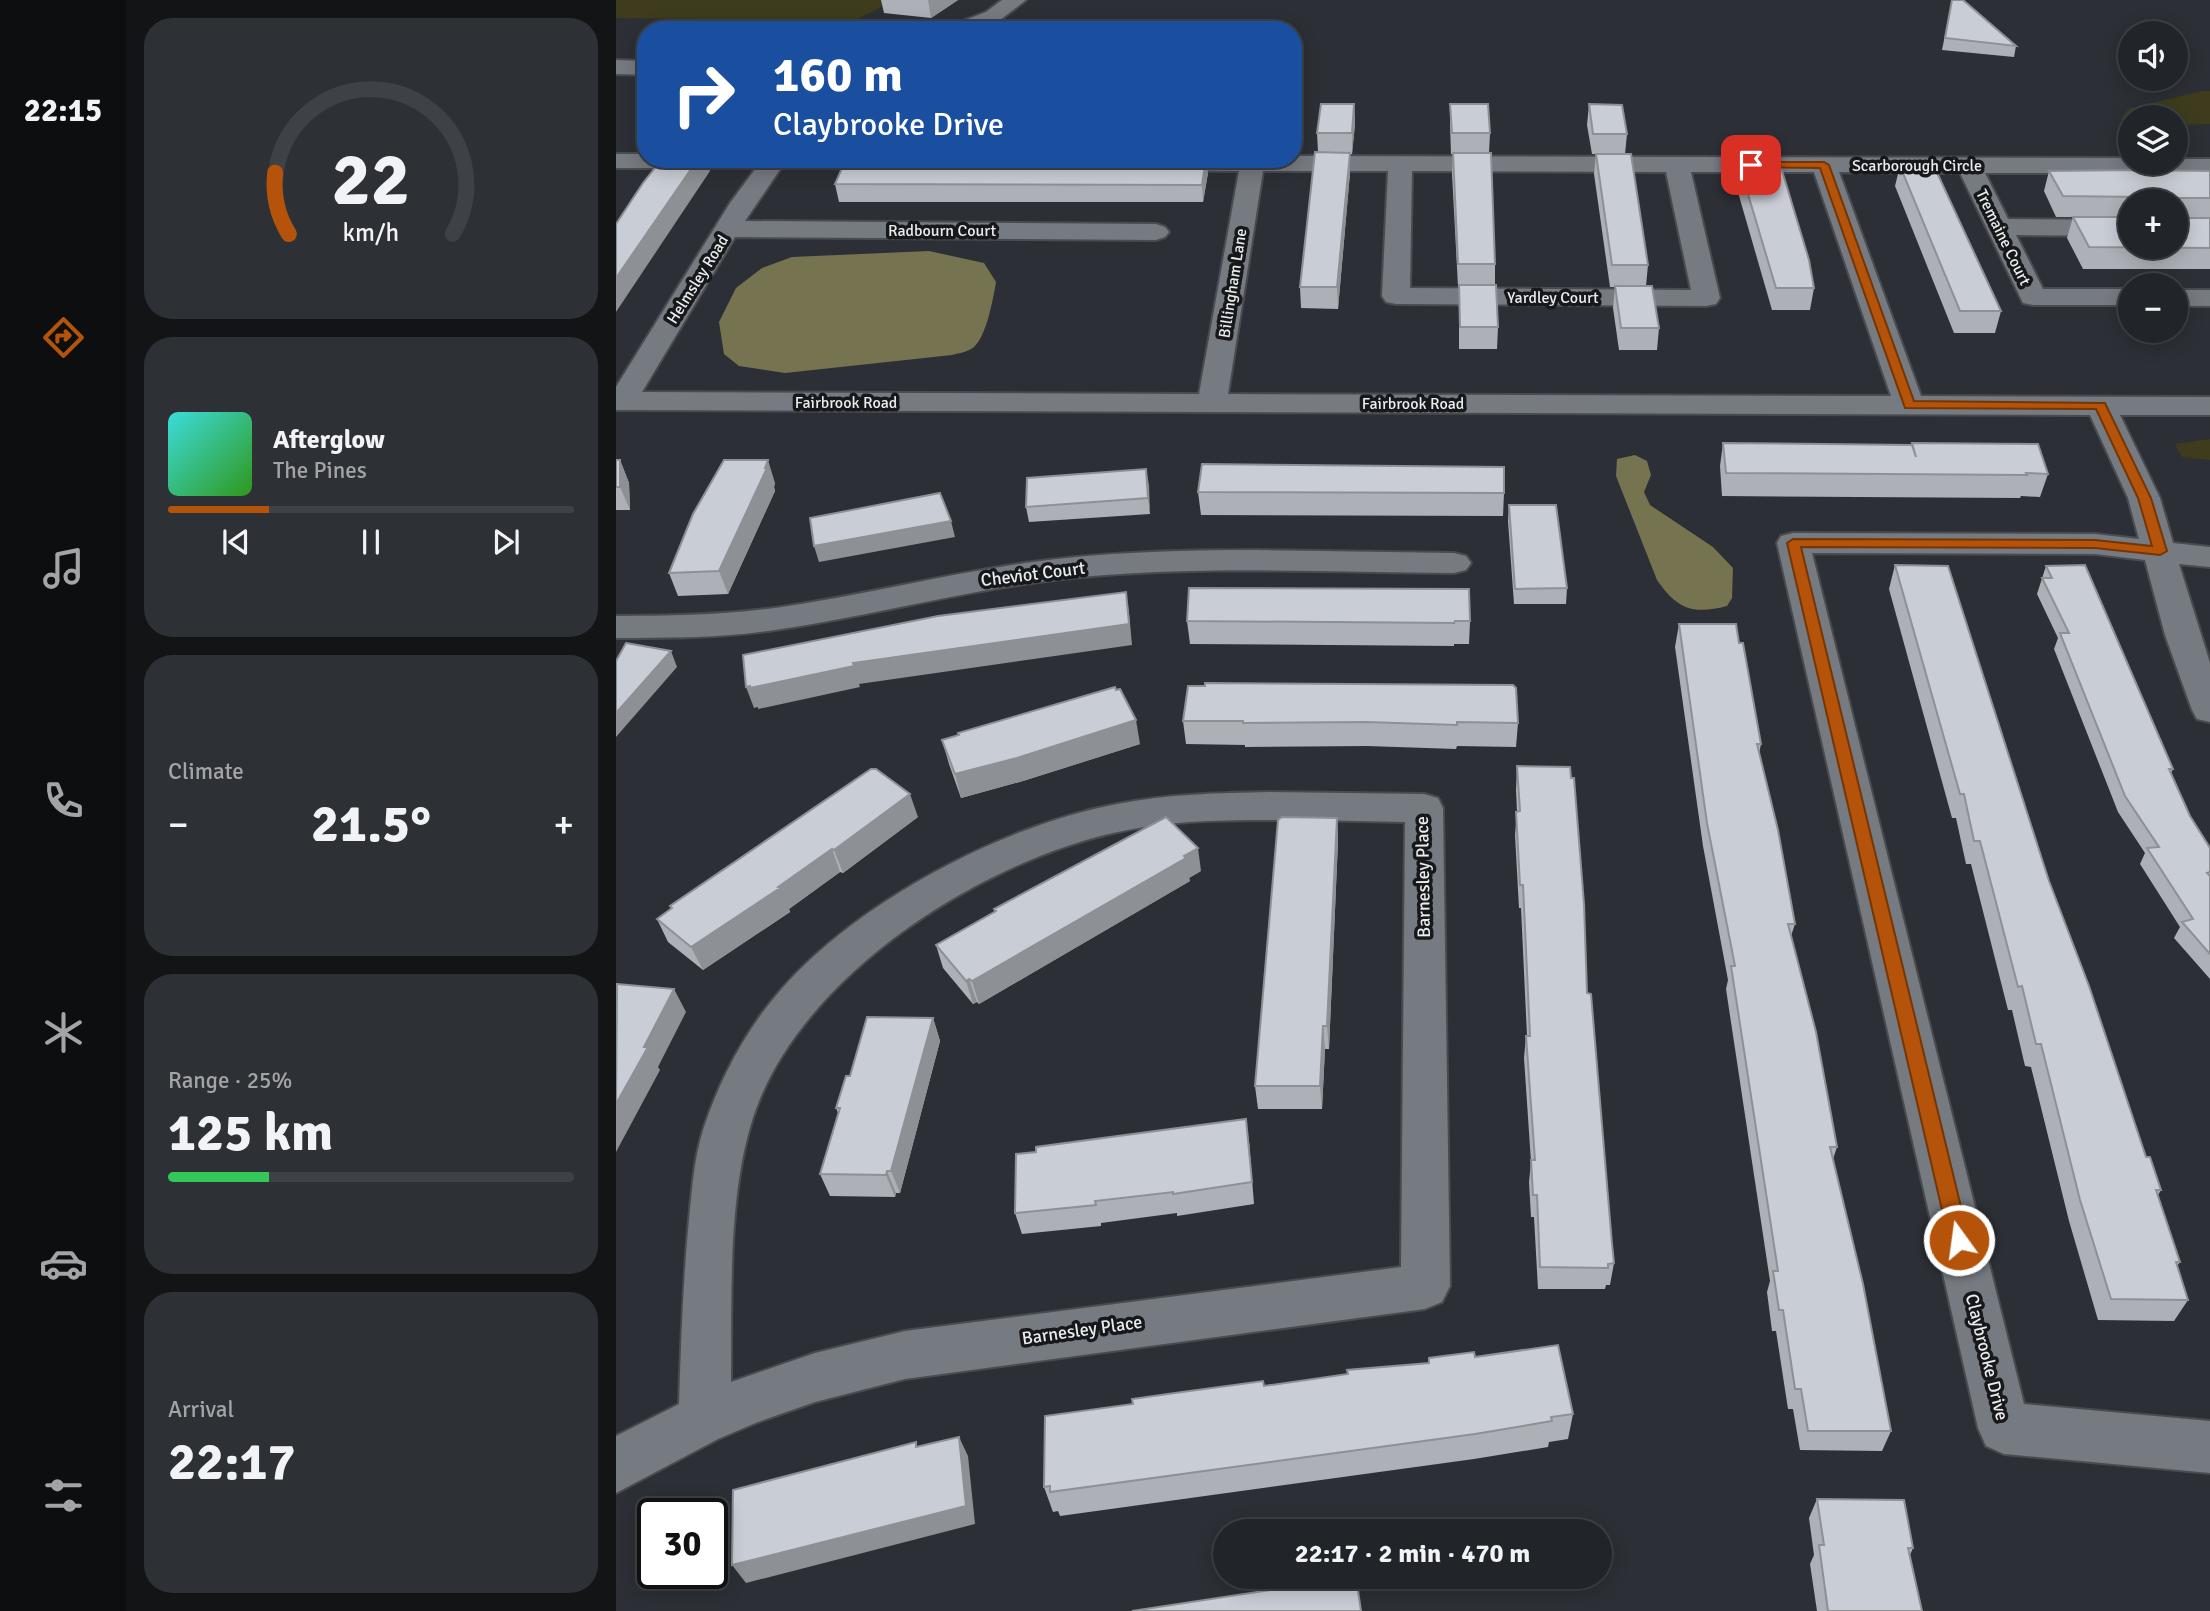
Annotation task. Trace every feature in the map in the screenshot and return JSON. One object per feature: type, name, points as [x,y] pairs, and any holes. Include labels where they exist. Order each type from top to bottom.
[{"type":"street","points":[[981,21],[1016,0]]},
{"type":"street","points":[[616,67],[637,68]]},
{"type":"street","points":[[616,161],[637,161]]},
{"type":"street","name":"Scarborough Circle","points":[[1302,163],[2210,166]]},
{"type":"street","name":"Yardley Court","points":[[1400,164],[1396,296],[1706,298],[1677,165]]},
{"type":"street","points":[[1824,165],[1909,405]]},
{"type":"street","name":"Tremaine Court","points":[[1969,165],[2033,297],[2118,297]]},
{"type":"street","name":"Helmsley Road","points":[[619,401],[743,202],[769,168]]},
{"type":"street","name":"Billingham Lane","points":[[1212,403],[1251,168]]},
{"type":"street","points":[[1999,228],[2118,228]]},
{"type":"street","name":"Radbourn Court","points":[[728,229],[1156,232]]},
{"type":"street","points":[[2188,298],[2210,298]]},
{"type":"street","name":"Fairbrook Road","points":[[619,401],[2210,406]]},
{"type":"street","points":[[2101,405],[2144,498],[2182,635],[2210,710]]},
{"type":"street","name":"Claybrooke Drive","points":[[2160,551],[2095,544],[1793,543],[2004,1428],[2210,1447]]},
{"type":"street","points":[[2160,551],[2210,557]]},
{"type":"street","name":"Cheviot Court","points":[[616,627],[693,627],[776,618],[1002,576],[1077,568],[1187,561],[1454,563]]},
{"type":"street","name":"Barnesley Place","points":[[616,1467],[705,1417],[766,1392],[836,1370],[905,1355],[1425,1286],[1424,808],[1218,806],[1113,819],[1055,835],[976,870],[929,897],[859,944],[808,987],[769,1038],[743,1085],[720,1154],[711,1238],[705,1417]]},
{"type":"shaded area","points":[[616,0],[888,0],[878,9],[853,21],[616,18]]},
{"type":"shaded area","points":[[2210,91],[2210,124],[2188,125],[2188,105],[2144,105]]},
{"type":"shaded area","points":[[929,251],[984,263],[996,282],[986,326],[979,341],[969,350],[952,355],[785,373],[739,366],[724,354],[719,322],[736,288],[762,268],[792,257]]},
{"type":"shaded area","points":[[2210,439],[2210,460],[2182,457],[2175,444]]},
{"type":"shaded area","points":[[1635,455],[1647,461],[1651,475],[1644,492],[1650,505],[1713,547],[1733,568],[1732,598],[1727,606],[1705,610],[1687,607],[1672,598],[1657,580],[1616,476],[1617,459]]},
{"type":"building","points":[[1952,0],[1963,0],[2016,46],[1945,38]]},
{"type":"building","points":[[1321,104],[1354,104],[1352,133],[1317,133]]},
{"type":"building","points":[[1450,104],[1488,104],[1490,133],[1452,133]]},
{"type":"building","points":[[1589,104],[1622,105],[1627,134],[1593,134]]},
{"type":"building","points":[[1727,143],[1768,143],[1769,147],[1728,147]]},
{"type":"building","points":[[1315,152],[1350,153],[1337,287],[1300,287]]},
{"type":"building","points":[[1453,153],[1491,153],[1495,264],[1458,264]]},
{"type":"building","points":[[1596,154],[1631,154],[1648,265],[1612,265]]},
{"type":"building","points":[[1736,154],[1777,154],[1809,260],[1814,288],[1776,288]]},
{"type":"building","points":[[1900,166],[1934,166],[2001,311],[1960,311]]},
{"type":"building","points":[[655,168],[692,168],[616,278],[616,224]]},
{"type":"building","points":[[842,168],[1205,168],[1202,185],[835,184]]},
{"type":"building","points":[[2118,170],[2118,175],[2188,175],[2188,171],[2210,171],[2210,198],[2188,198],[2188,189],[2118,189],[2118,197],[2063,196],[2049,171]]},
{"type":"building","points":[[2073,217],[2118,217],[2118,247],[2089,247]]},
{"type":"building","points":[[2188,218],[2210,218],[2210,248],[2188,248]]},
{"type":"building","points":[[1459,285],[1496,285],[1498,327],[1460,327]]},
{"type":"building","points":[[1615,286],[1652,286],[1659,328],[1621,328]]},
{"type":"building","points":[[1723,443],[1912,445],[1916,457],[1912,443],[2038,444],[2048,474],[1726,473]]},
{"type":"building","points":[[616,460],[620,460],[620,487],[616,487]]},
{"type":"building","points":[[724,460],[768,460],[767,468],[719,571],[669,573],[693,514]]},
{"type":"building","points":[[1202,464],[1504,467],[1504,493],[1198,492]]},
{"type":"building","points":[[1146,469],[1148,498],[1026,507],[1027,478]]},
{"type":"building","points":[[940,493],[951,521],[814,546],[810,518]]},
{"type":"building","points":[[1509,505],[1556,505],[1567,588],[1515,589]]},
{"type":"building","points":[[1895,565],[1948,566],[2049,881],[2089,986],[2146,1157],[2150,1157],[2161,1190],[2156,1190],[2180,1262],[2176,1262],[2188,1300],[2111,1299],[2080,1200],[2041,1044],[2036,1044],[2022,986],[2018,987],[1980,841],[1974,841],[1964,794],[1960,794]]},
{"type":"building","points":[[2085,565],[2173,769],[2169,769],[2190,816],[2210,848],[2210,872],[2207,873],[2210,876],[2210,954],[2182,922],[2193,919],[2147,848],[2159,847],[2125,796],[2060,633],[2069,633],[2042,578],[2052,578],[2046,566]]},
{"type":"building","points":[[1189,588],[1469,589],[1470,621],[1187,621]]},
{"type":"building","points":[[1126,592],[1129,624],[853,663],[854,666],[746,687],[743,655],[938,616]]},
{"type":"building","points":[[1679,624],[1736,624],[1739,643],[1743,643],[1761,744],[1757,744],[1778,830],[1795,924],[1788,924],[1816,1032],[1837,1147],[1830,1147],[1863,1284],[1891,1431],[1808,1431],[1801,1389],[1795,1389],[1783,1310],[1779,1310],[1773,1271],[1778,1271],[1731,966],[1735,966],[1707,823]]},
{"type":"building","points":[[626,643],[671,651],[616,713],[616,661]]},
{"type":"building","points":[[1205,683],[1513,685],[1516,688],[1518,723],[1457,722],[1457,725],[1183,721],[1188,686],[1205,686]]},
{"type":"building","points":[[1115,687],[1116,690],[1120,689],[1136,720],[1017,758],[955,774],[942,740]]},
{"type":"building","points":[[1517,766],[1570,767],[1571,778],[1574,778],[1584,904],[1587,993],[1591,994],[1614,1263],[1608,1264],[1608,1268],[1540,1267],[1537,1195],[1533,1195],[1531,1160],[1535,1160],[1526,1036],[1530,1036],[1523,885],[1520,885],[1516,812],[1520,811]]},
{"type":"building","points":[[871,769],[876,769],[910,794],[778,887],[780,888],[691,947],[657,919],[672,908],[670,906]]},
{"type":"building","points":[[1166,817],[1198,848],[1184,856],[1186,858],[972,981],[966,981],[936,945],[996,911],[994,909]]},
{"type":"building","points":[[1282,817],[1337,818],[1327,1026],[1323,1026],[1320,1086],[1255,1086],[1278,820]]},
{"type":"building","points":[[617,984],[674,989],[644,1047],[648,1047],[616,1104]]},
{"type":"building","points":[[867,1017],[933,1018],[891,1171],[887,1171],[886,1175],[820,1174],[840,1108],[836,1108],[846,1076],[850,1076]]},
{"type":"building","points":[[1246,1119],[1252,1182],[1173,1194],[1095,1201],[1096,1205],[1015,1213],[1016,1154],[1036,1152],[1036,1147]]},
{"type":"building","points":[[1558,1345],[1573,1414],[1551,1417],[1552,1421],[1050,1492],[1050,1486],[1044,1487],[1045,1416],[1133,1404],[1132,1399],[1175,1393],[1263,1381],[1264,1386],[1348,1374],[1347,1370],[1429,1363],[1429,1358],[1474,1352],[1475,1357]]},
{"type":"building","points":[[959,1437],[966,1506],[732,1565],[733,1490],[916,1442],[916,1447]]},
{"type":"building","points":[[1817,1499],[1904,1500],[1913,1548],[1908,1548],[1922,1611],[1828,1611],[1819,1545],[1824,1545]]},
{"type":"building","points":[[1277,1589],[1358,1589],[1361,1611],[1132,1611]]},
{"type":"route","points":[[1751,165],[1824,165],[1909,405],[2101,405],[2144,498],[2160,551],[2095,544],[1793,543],[1959,1240]]}]
